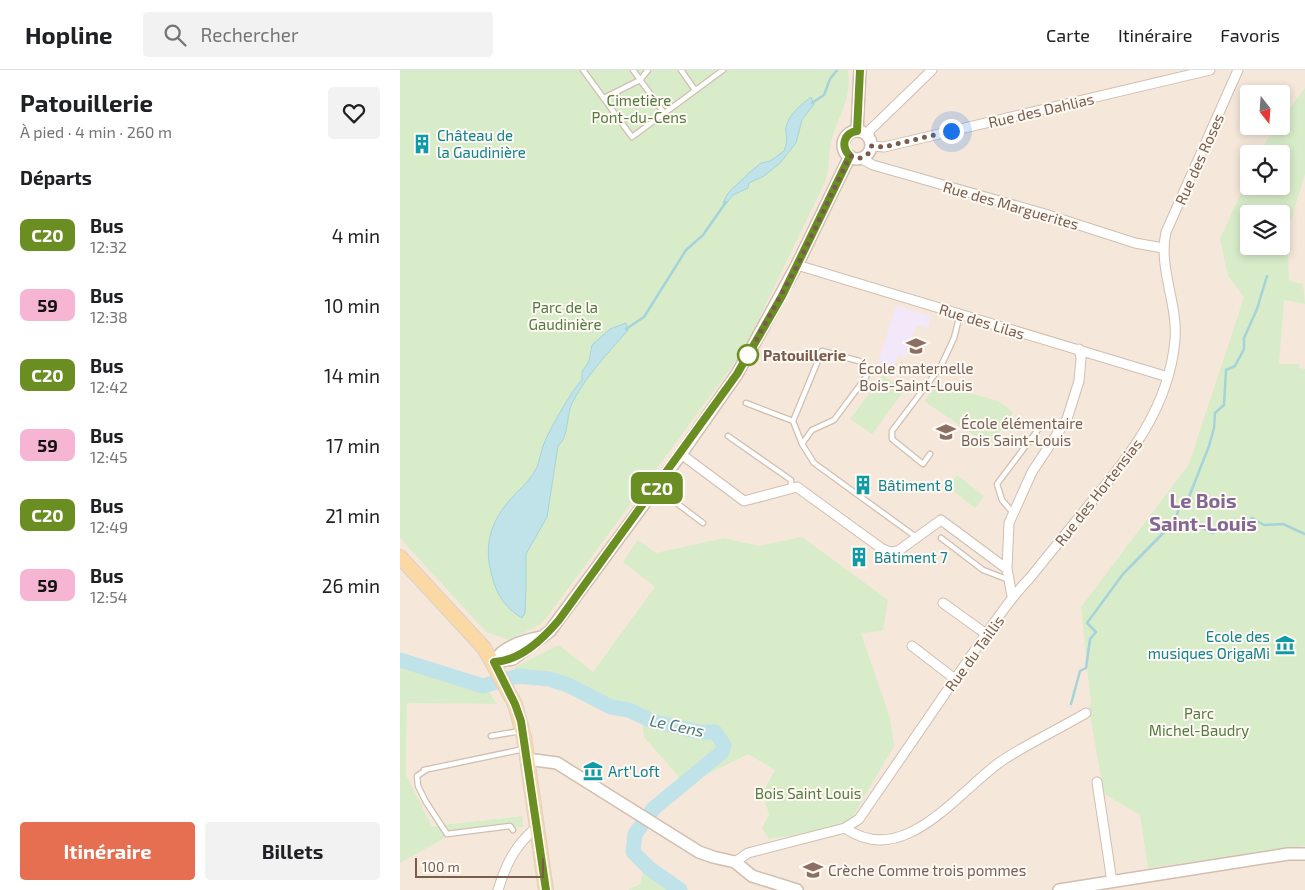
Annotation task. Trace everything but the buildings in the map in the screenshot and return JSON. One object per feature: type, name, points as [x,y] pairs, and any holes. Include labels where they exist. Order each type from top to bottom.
[{"type":"main road","points":[[400,557],[478,640],[496,666],[508,689],[523,731],[546,890]]},
{"type":"street","points":[[496,666],[513,659],[542,637],[559,620],[682,454],[737,374],[855,157],[868,154],[860,70]]},
{"type":"street","points":[[865,138],[870,130],[932,70]]},
{"type":"street","name":"Rue des Dahlias","points":[[865,138],[884,147],[1210,70]]},
{"type":"street","name":"Rue des Roses","points":[[1163,248],[1166,232],[1238,70]]},
{"type":"street","points":[[855,157],[844,149],[844,141],[849,134],[865,138]]},
{"type":"street","name":"Rue des Marguerites","points":[[855,157],[873,165],[1045,214],[1135,243],[1163,248]]},
{"type":"street","name":"Rue des Hortensias","points":[[1012,596],[1029,579],[1123,464],[1150,423],[1168,377],[1175,340],[1175,322],[1163,248]]},
{"type":"street","name":"Rue des Lilas","points":[[797,266],[1168,377]]},
{"type":"street","points":[[1012,596],[1007,569],[1009,523],[1032,472],[1067,419],[1079,381],[1081,358],[1079,350]]},
{"type":"street","points":[[682,454],[744,501],[791,487],[797,487],[876,545],[890,552],[898,551],[941,520],[1007,569]]},
{"type":"street","name":"Rue du Taillis","points":[[735,862],[748,853],[845,828],[859,819],[986,634],[1006,609],[1012,596]]},
{"type":"street","points":[[943,603],[986,634]]},
{"type":"street","points":[[912,646],[955,679]]},
{"type":"street","points":[[845,828],[857,837],[873,841],[894,840],[909,834],[930,821],[974,781],[1002,761],[1086,713]]},
{"type":"street","points":[[526,753],[557,763],[699,852],[735,862],[752,876],[797,890]]},
{"type":"street","points":[[1097,782],[1112,882]]},
{"type":"street","points":[[498,890],[513,852],[522,839],[537,827]]},
{"type":"street","points":[[1059,890],[1288,854],[1305,854]]},
{"type":"lane","points":[[583,70],[632,137],[723,70]]},
{"type":"lane","points":[[633,70],[664,114]]},
{"type":"lane","points":[[604,98],[640,80],[648,70]]},
{"type":"lane","points":[[681,70],[695,90]]},
{"type":"lane","points":[[930,454],[922,464],[892,439],[892,431],[941,366],[954,338],[960,314]]},
{"type":"lane","points":[[802,444],[812,430],[834,420],[866,377],[867,370],[864,365],[822,351],[793,422],[802,444],[814,463],[916,537]]},
{"type":"lane","points":[[746,403],[793,422]]},
{"type":"lane","points":[[1013,513],[1002,500],[997,484],[1040,426],[1048,424],[1061,430]]},
{"type":"lane","points":[[728,436],[791,480],[791,487]]},
{"type":"lane","points":[[657,488],[702,523]]},
{"type":"lane","points":[[941,538],[983,570],[1009,580]]},
{"type":"lane","points":[[491,736],[523,731]]},
{"type":"lane","points":[[513,830],[510,826],[447,834],[418,786],[418,776],[425,770],[526,753]]},
{"type":"shaded area","points":[[400,70],[1305,70],[1305,890],[675,890],[646,871],[640,884],[627,890],[400,890],[400,863],[447,837],[523,827],[521,816],[432,826],[406,774],[407,702],[496,704],[485,685],[400,656]]},
{"type":"shaded area","points":[[896,306],[931,316],[928,328],[916,325],[906,358],[898,355],[893,370],[878,363]]},
{"type":"green space","name":"Parc de la Gaudinière","points":[[400,70],[848,70],[849,82],[846,102],[832,138],[825,182],[751,335],[734,364],[547,617],[539,625],[510,640],[486,632],[400,538]]},
{"type":"green space","name":"Parc Michel-Baudry","points":[[1305,88],[1305,174],[1290,223],[1290,205],[1240,205],[1240,255],[1288,255],[1289,281],[1303,284],[1305,304],[1284,300],[1279,364],[1300,364],[1299,368],[1305,369],[1305,846],[1148,868],[1140,815],[1104,794],[1089,709],[1091,704],[1081,607],[1189,464],[1244,297],[1228,276],[1220,239],[1240,195],[1290,195],[1290,145],[1264,145],[1270,135],[1290,135],[1290,107]]},
{"type":"green space","points":[[883,375],[904,391],[872,434],[850,419]]},
{"type":"green space","points":[[938,384],[998,401],[1013,412],[990,446],[924,401]]},
{"type":"green space","points":[[957,475],[984,496],[975,508],[948,487]]},
{"type":"green space","name":"Bois Saint Louis","points":[[802,537],[888,600],[883,631],[861,633],[890,718],[894,746],[853,816],[844,822],[813,832],[769,839],[762,828],[769,815],[763,792],[775,770],[748,754],[686,785],[644,737],[642,721],[622,711],[596,705],[568,688],[555,687],[538,680],[518,685],[515,667],[559,645],[593,672],[655,587],[623,562],[638,540],[656,553],[724,538],[759,546]]},
{"type":"green space","points":[[400,656],[485,685],[497,704],[407,703],[406,774],[432,826],[522,816],[523,827],[447,837],[400,863]]},
{"type":"green space","points":[[643,871],[648,871],[675,890],[627,890],[640,884]]},
{"type":"water","points":[[811,97],[814,104],[802,120],[796,143],[780,163],[764,176],[749,183],[748,188],[733,195],[725,205],[723,203],[728,193],[750,172],[761,163],[770,161],[784,151],[787,141],[786,127],[788,122],[794,112]]},
{"type":"water","points":[[626,323],[628,330],[591,374],[570,408],[566,432],[558,446],[547,517],[526,554],[525,613],[522,618],[502,600],[494,583],[488,556],[492,528],[502,511],[534,472],[552,428],[582,380],[582,372],[589,361],[592,345],[610,329]]},
{"type":"waterway","points":[[812,103],[824,95],[830,79],[837,70]]},
{"type":"waterway","points":[[626,329],[644,317],[686,250],[703,235],[726,202]]},
{"type":"waterway","points":[[1071,704],[1080,671],[1086,668],[1090,639],[1096,632],[1087,623],[1123,574],[1175,521],[1179,508],[1189,497],[1209,446],[1214,428],[1215,413],[1224,405],[1226,370],[1235,366],[1244,349],[1244,338],[1257,309],[1267,276]]},
{"type":"waterway","points":[[1175,521],[1188,528],[1199,526],[1212,533],[1229,526],[1242,528],[1252,518],[1264,525],[1283,524],[1305,534]]},
{"type":"waterway","name":"Le Cens","points":[[400,660],[483,686],[518,676],[549,679],[568,685],[611,707],[629,710],[652,721],[700,732],[715,732],[724,745],[722,752],[654,808],[635,834],[633,852],[650,869],[680,890]]},
{"type":"waterway","name":"Le Cens","points":[[518,676],[526,671]]},
{"type":"bus line","name":"C20","points":[[546,890],[521,721],[515,704],[494,662],[513,659],[550,631],[682,454],[737,374],[782,296],[850,156],[844,149],[844,141],[849,134],[857,131],[860,70]]},
{"type":"place","name":"Château de la Gaudinière","points":[[422,144]]},
{"type":"place","name":"École maternelle Bois-Saint-Louis","points":[[916,346]]},
{"type":"place","name":"Patouillerie","points":[[748,355]]},
{"type":"place","name":"École élémentaire Bois Saint-Louis","points":[[946,432]]},
{"type":"place","name":"Bâtiment 8","points":[[863,485]]},
{"type":"place","name":"Bâtiment 7","points":[[859,557]]},
{"type":"place","name":"Ecole des musiques OrigaMi","points":[[1285,645]]},
{"type":"place","name":"Art'Loft","points":[[593,771]]},
{"type":"place","name":"Crèche Comme trois pommes","points":[[813,870]]},
{"type":"district","name":"Le Bois Saint-Louis","points":[[1203,512]]},
{"type":"route","points":[[748,355],[782,296],[850,156],[860,158],[868,154],[871,146],[884,147],[951,131]]},
{"type":"park label","name":"Cimetière Pont-du-Cens","points":[[639,108]]}]
